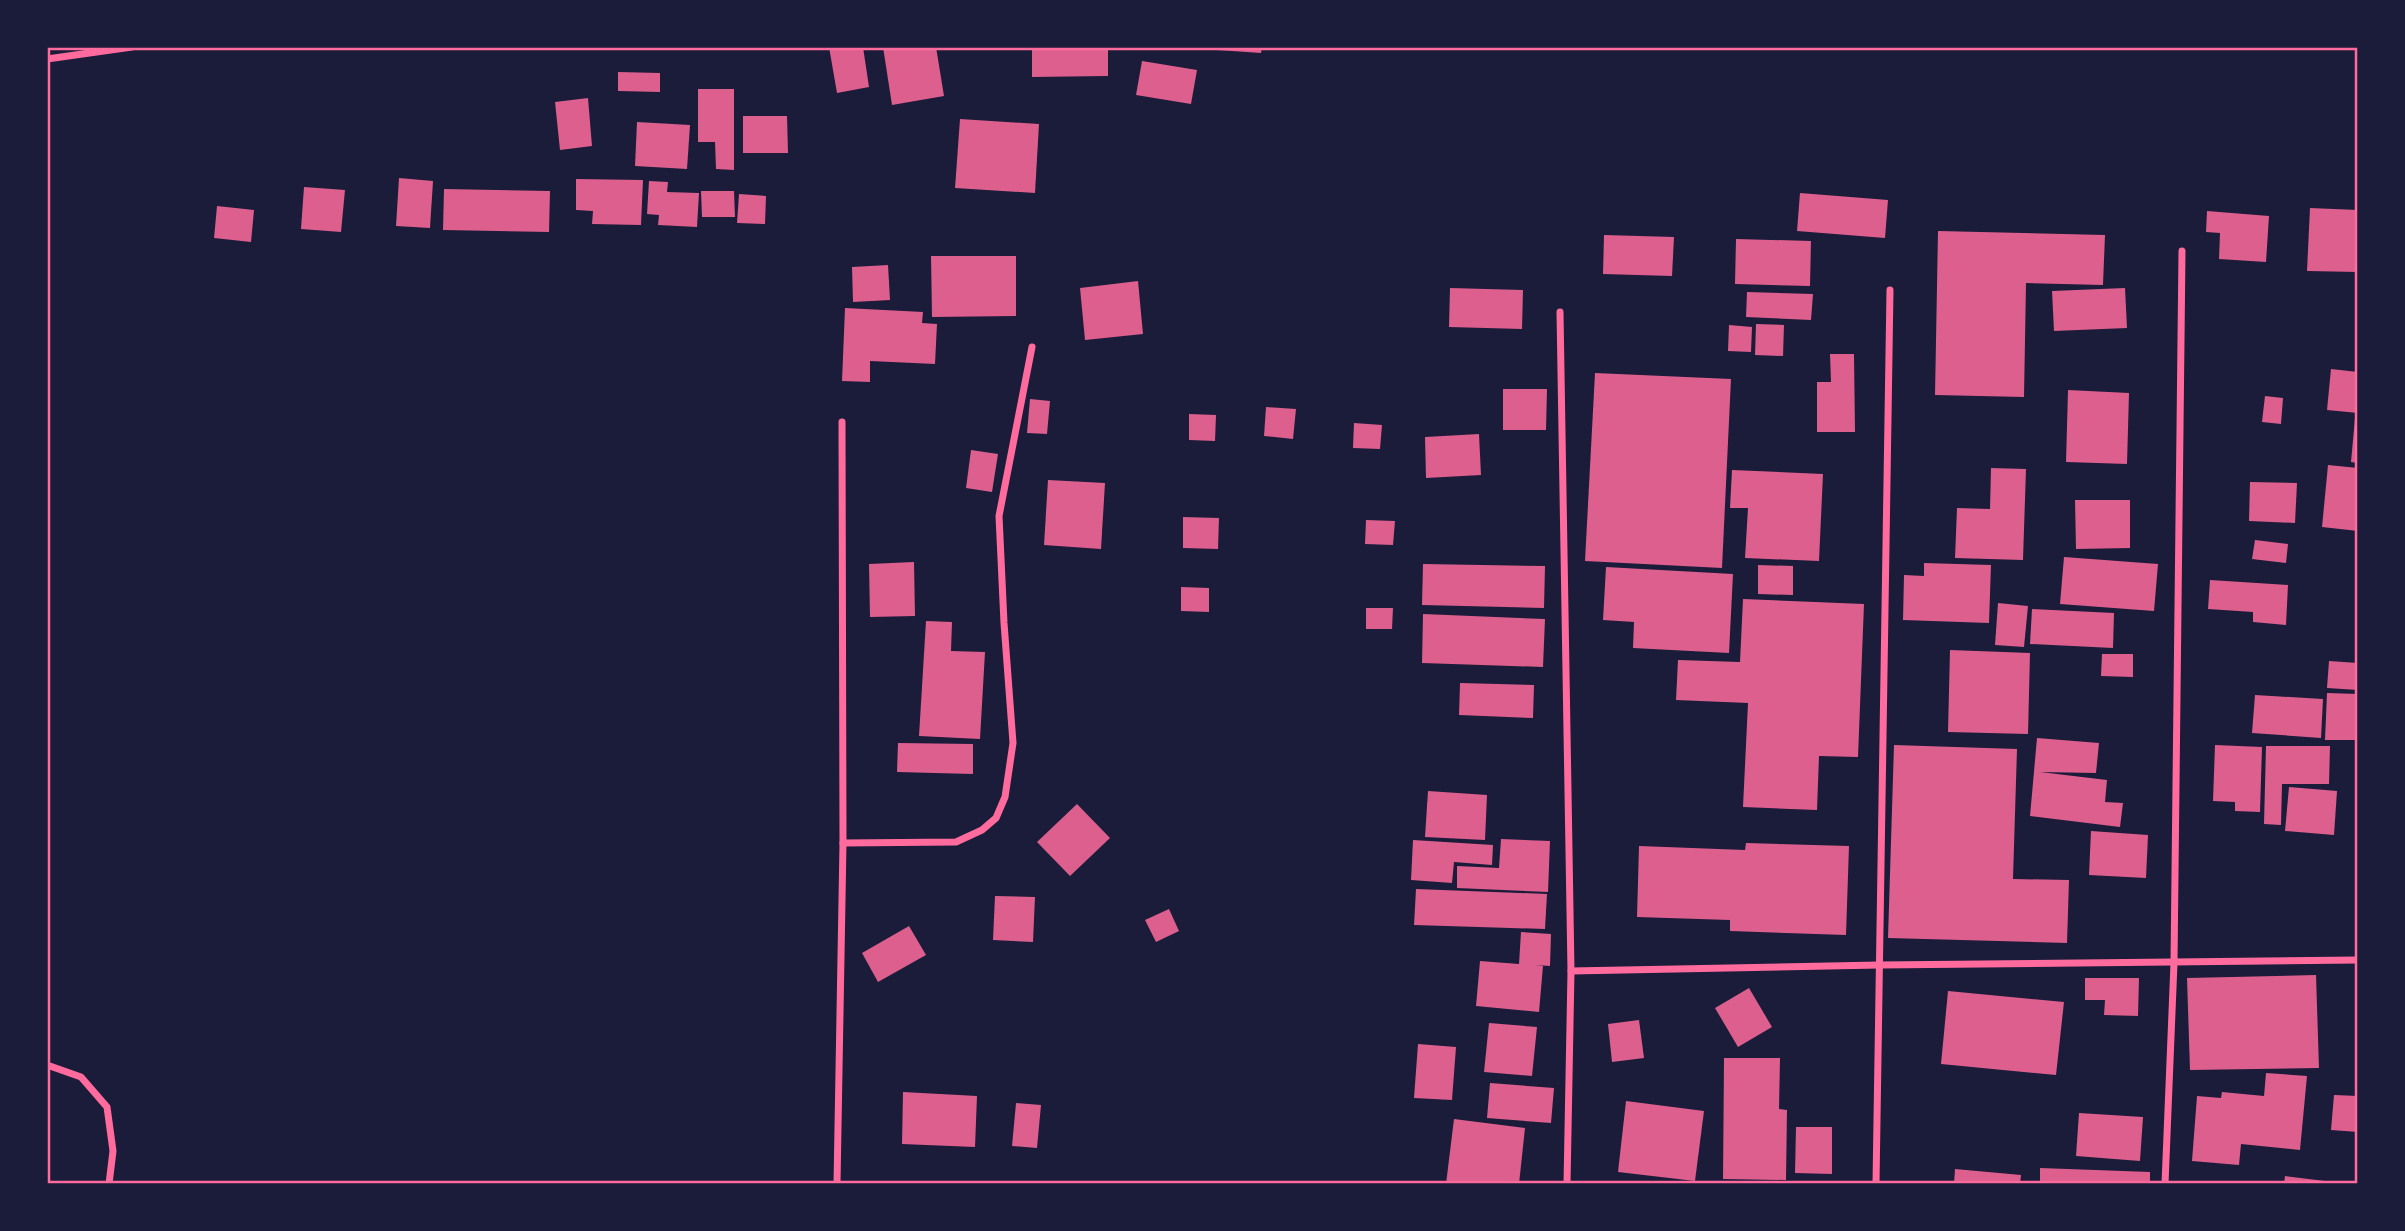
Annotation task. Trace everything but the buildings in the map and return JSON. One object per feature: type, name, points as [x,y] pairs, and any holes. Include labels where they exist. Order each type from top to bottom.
[{"type":"street","points":[[47,59],[132,47]]},
{"type":"street","points":[[2165,1184],[2174,963],[2182,251]]},
{"type":"street","points":[[1876,1184],[1890,290]]},
{"type":"street","points":[[1560,312],[1571,971],[1567,1184]]},
{"type":"street","points":[[843,844],[956,842],[982,830],[996,818],[1005,797],[1013,743],[999,516],[1031,347]]},
{"type":"street","points":[[837,1184],[843,844],[842,422]]},
{"type":"street","points":[[1571,971],[2358,960]]},
{"type":"street","points":[[47,1066],[81,1077],[107,1107],[113,1151],[109,1184]]}]
